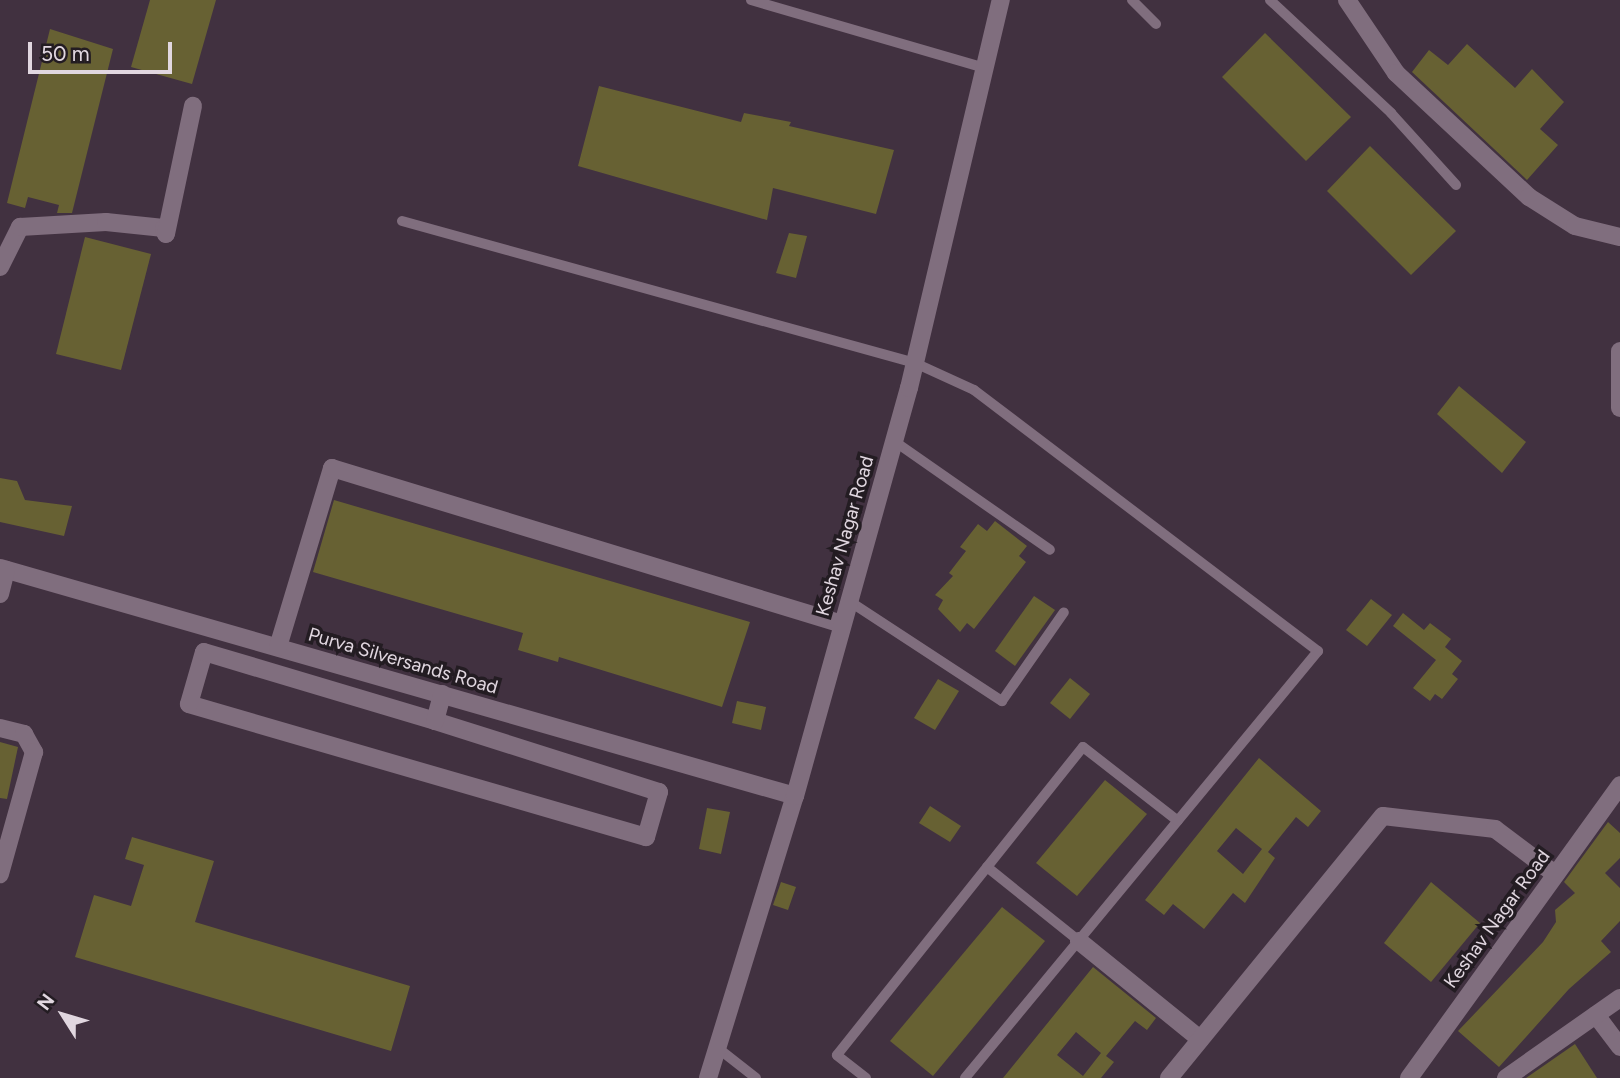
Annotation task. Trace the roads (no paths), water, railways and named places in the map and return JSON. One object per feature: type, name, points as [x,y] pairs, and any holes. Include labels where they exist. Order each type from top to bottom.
[{"type":"street","name":"Keshav Nagar Road","points":[[708,1078],[795,796],[894,441],[1001,0]]},
{"type":"street","points":[[1347,0],[1396,73],[1529,197],[1575,226],[1620,237]]},
{"type":"street","points":[[0,267],[20,227],[106,222],[164,228],[166,234],[193,106]]},
{"type":"street","points":[[1619,355],[1620,408]]},
{"type":"street","points":[[278,646],[332,468],[842,624]]},
{"type":"street","points":[[0,594],[3,569]]},
{"type":"street","name":"Purva Silversands Road","points":[[3,569],[795,796]]},
{"type":"street","points":[[204,652],[435,720],[659,792],[646,837],[190,704],[204,652]]},
{"type":"street","points":[[435,720],[442,694]]},
{"type":"street","points":[[0,728],[24,734],[34,752],[0,874]]},
{"type":"street","name":"Keshav Nagar Road","points":[[1409,1078],[1620,785]]},
{"type":"street","points":[[1169,1078],[1383,816],[1494,829],[1555,874]]},
{"type":"street","points":[[1079,940],[1200,1039]]},
{"type":"street","points":[[1506,1078],[1620,998]]},
{"type":"street","points":[[1596,1015],[1620,1047]]},
{"type":"lane","points":[[751,0],[985,68]]},
{"type":"lane","points":[[1132,0],[1156,23]]},
{"type":"lane","points":[[1270,0],[1391,113],[1456,185]]},
{"type":"lane","points":[[402,221],[915,363],[974,390],[1318,651],[965,1078]]},
{"type":"lane","points":[[894,441],[1050,550]]},
{"type":"lane","points":[[849,601],[1002,701],[1064,612]]},
{"type":"lane","points":[[866,1078],[837,1055],[1083,747],[1178,821]]},
{"type":"lane","points":[[986,867],[1079,940]]},
{"type":"lane","points":[[719,1049],[756,1078]]}]
